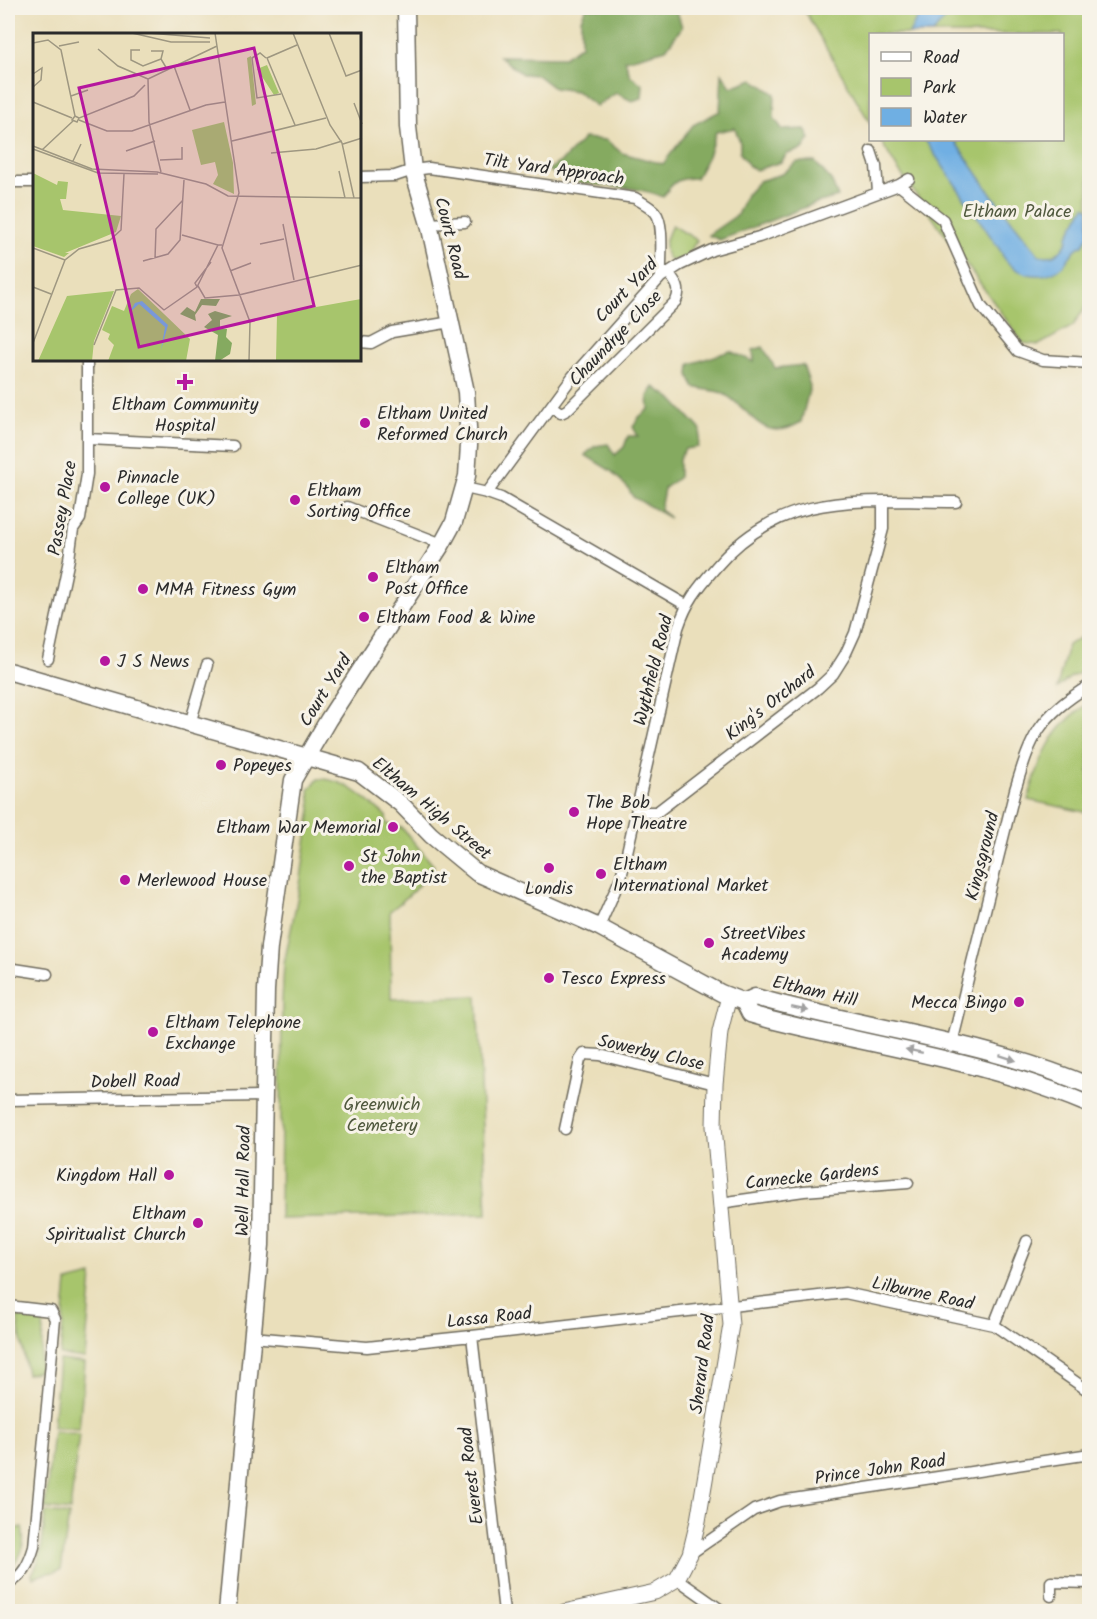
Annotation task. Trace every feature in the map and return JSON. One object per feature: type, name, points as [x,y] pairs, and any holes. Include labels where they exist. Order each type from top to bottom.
[{"type":"main road","name":"Court Road","points":[[406,8],[407,106],[412,170],[429,224],[466,392],[469,445],[466,482]]},
{"type":"main road","name":"Court Yard","points":[[307,757],[442,544],[454,522],[466,482]]},
{"type":"main road","name":"Eltham High Street","points":[[8,671],[359,772],[401,804],[431,835],[477,873],[599,927],[736,999]]},
{"type":"main road","name":"Well Hall Road","points":[[227,1611],[261,1245],[266,980],[269,947],[293,780],[307,757]]},
{"type":"main road","name":"Eltham Hill","points":[[736,999],[754,997],[952,1042],[1021,1062],[1089,1086]]},
{"type":"main road","name":"Eltham Hill","points":[[736,999],[750,1014],[948,1059],[1022,1080],[1089,1105]]},
{"type":"street","points":[[871,151],[876,166],[878,192]]},
{"type":"street","name":"Tilt Yard Approach","points":[[362,177],[395,176],[412,170],[429,168],[635,198],[655,212],[662,228],[660,252],[664,274]]},
{"type":"street","points":[[8,182],[33,182]]},
{"type":"street","name":"Court Yard","points":[[487,493],[573,376],[664,274],[712,250],[759,237],[904,182],[943,220],[981,306],[1018,351],[1043,360],[1089,363]]},
{"type":"street","points":[[429,224],[465,222]]},
{"type":"street","name":"Chaundrye Close","points":[[552,407],[561,413],[567,410],[676,301],[679,286],[664,274]]},
{"type":"street","points":[[362,342],[371,342],[392,332],[451,322]]},
{"type":"street","name":"Passey Place","points":[[48,659],[74,529],[80,519],[87,474],[87,362]]},
{"type":"street","points":[[88,439],[233,446]]},
{"type":"street","points":[[466,482],[487,493]]},
{"type":"street","name":"Wythfield Road","points":[[487,493],[501,498],[686,605],[678,628],[621,877],[599,927]]},
{"type":"street","points":[[686,605],[726,555],[748,536],[772,520],[795,511],[844,502],[957,502]]},
{"type":"street","name":"King's Orchard","points":[[637,812],[657,813],[833,674],[845,656],[855,633],[883,529],[883,502]]},
{"type":"street","points":[[347,507],[442,544]]},
{"type":"street","points":[[190,724],[207,665]]},
{"type":"street","name":"Kingsground","points":[[948,1059],[1027,750],[1035,733],[1046,719],[1059,706],[1089,685]]},
{"type":"street","points":[[8,968],[47,974]]},
{"type":"street","name":"Sherard Road","points":[[677,1579],[690,1554],[698,1521],[731,1325],[714,1126],[720,1032],[736,999]]},
{"type":"street","name":"Sowerby Close","points":[[565,1129],[580,1060],[584,1054],[600,1055],[715,1084]]},
{"type":"street","name":"Dobell Road","points":[[8,1100],[264,1096]]},
{"type":"street","name":"Carnecke Gardens","points":[[720,1203],[816,1189],[908,1183]]},
{"type":"street","points":[[994,1325],[1027,1241]]},
{"type":"street","name":"Lilburne Road","points":[[729,1306],[845,1293],[994,1325],[1089,1392]]},
{"type":"street","points":[[8,1305],[51,1311],[55,1319],[34,1547],[29,1564],[20,1576],[8,1584]]},
{"type":"street","name":"Lassa Road","points":[[252,1336],[368,1347],[729,1306]]},
{"type":"street","name":"Everest Road","points":[[472,1336],[504,1611]]},
{"type":"street","name":"Prince John Road","points":[[690,1554],[754,1510],[780,1500],[1089,1454]]},
{"type":"street","points":[[564,1611],[654,1592],[677,1579],[724,1611]]},
{"type":"street","points":[[1051,1596],[1051,1582],[1089,1583]]},
{"type":"green space","points":[[586,8],[676,8],[682,27],[666,49],[625,60],[630,75],[643,85],[642,98],[632,101],[616,93],[596,106],[576,91],[554,88],[537,75],[522,74],[499,56],[564,57],[581,45],[581,19]]},
{"type":"green space","name":"Eltham Palace","points":[[803,8],[1089,8],[1089,301],[1073,326],[1039,345],[1023,343],[897,168],[881,141],[1064,141],[1064,33],[869,33],[869,121]]},
{"type":"green space","points":[[722,73],[731,87],[753,79],[775,94],[774,118],[783,130],[805,129],[810,139],[803,149],[787,154],[781,162],[756,170],[749,166],[740,153],[740,143],[735,128],[716,132],[708,156],[696,178],[676,182],[663,197],[634,189],[575,181],[548,170],[563,160],[584,138],[606,140],[622,153],[663,164],[693,125],[720,111]]},
{"type":"green space","points":[[797,162],[815,162],[831,180],[838,197],[816,203],[720,240],[708,235],[737,215],[746,195],[759,181],[782,174]]},
{"type":"green space","points":[[672,225],[697,240],[692,249],[680,260],[670,260],[665,252],[665,243]]},
{"type":"green space","points":[[763,347],[775,368],[803,365],[810,386],[801,422],[787,429],[766,428],[722,393],[694,387],[689,375],[690,364],[730,351],[754,362],[753,350]]},
{"type":"green space","points":[[654,387],[671,398],[701,430],[698,447],[685,449],[679,459],[679,477],[664,489],[660,509],[670,518],[633,497],[628,488],[611,471],[585,455],[595,446],[608,444],[615,455],[624,447],[628,436],[638,436],[633,427],[639,417],[649,409],[648,396]]},
{"type":"green space","points":[[1081,637],[1089,649],[1089,669],[1071,677],[1057,688],[1068,645]]},
{"type":"green space","points":[[1089,703],[1089,813],[1028,800],[1037,770],[1056,733]]},
{"type":"green space","name":"Greenwich Cemetery","points":[[318,779],[337,782],[363,797],[386,816],[387,824],[402,828],[434,866],[414,890],[390,911],[391,999],[477,996],[487,1214],[280,1219],[284,964],[300,885],[311,809],[309,790]]},
{"type":"green space","points":[[92,1276],[85,1358],[60,1355],[67,1282]]},
{"type":"green space","points":[[17,1317],[44,1321],[39,1371],[27,1374]]},
{"type":"green space","points":[[59,1360],[85,1363],[79,1429],[53,1427]]},
{"type":"green space","points":[[53,1431],[79,1434],[70,1511],[45,1508]]},
{"type":"green space","points":[[47,1512],[69,1515],[61,1570],[33,1577],[40,1553]]},
{"type":"green space","points":[[22,1527],[22,1551],[17,1561],[8,1570],[8,1551],[13,1550],[10,1530]]},
{"type":"water","points":[[927,8],[956,8],[934,33],[910,33],[915,22]]},
{"type":"water","points":[[926,141],[955,141],[997,202],[1039,255],[1053,255],[1063,248],[1085,206],[1089,209],[1089,234],[1083,245],[1076,249],[1060,268],[1052,272],[1034,275],[1017,270],[1004,258]]},
{"type":"place","name":"Eltham Community Hospital","points":[[185,382]]},
{"type":"place","name":"Eltham United Reformed Church","points":[[365,423]]},
{"type":"place","name":"Pinnacle College (UK)","points":[[105,487]]},
{"type":"place","name":"Eltham Sorting Office","points":[[295,500]]},
{"type":"place","name":"Eltham Post Office","points":[[373,577]]},
{"type":"place","name":"MMA Fitness Gym","points":[[143,589]]},
{"type":"place","name":"Eltham Food & Wine","points":[[364,617]]},
{"type":"place","name":"J S News","points":[[105,661]]},
{"type":"place","name":"Popeyes","points":[[221,765]]},
{"type":"place","name":"The Bob Hope Theatre","points":[[574,812]]},
{"type":"place","name":"Eltham War Memorial","points":[[393,827]]},
{"type":"place","name":"St John the Baptist","points":[[349,866]]},
{"type":"place","name":"Londis","points":[[549,868]]},
{"type":"place","name":"Eltham International Market","points":[[601,874]]},
{"type":"place","name":"Merlewood House","points":[[125,880]]},
{"type":"place","name":"StreetVibes Academy","points":[[709,943]]},
{"type":"place","name":"Tesco Express","points":[[549,978]]},
{"type":"place","name":"Mecca Bingo","points":[[1019,1002]]},
{"type":"place","name":"Eltham Telephone Exchange","points":[[153,1032]]},
{"type":"place","name":"Kingdom Hall","points":[[169,1175]]},
{"type":"place","name":"Eltham Spiritualist Church","points":[[198,1223]]}]
